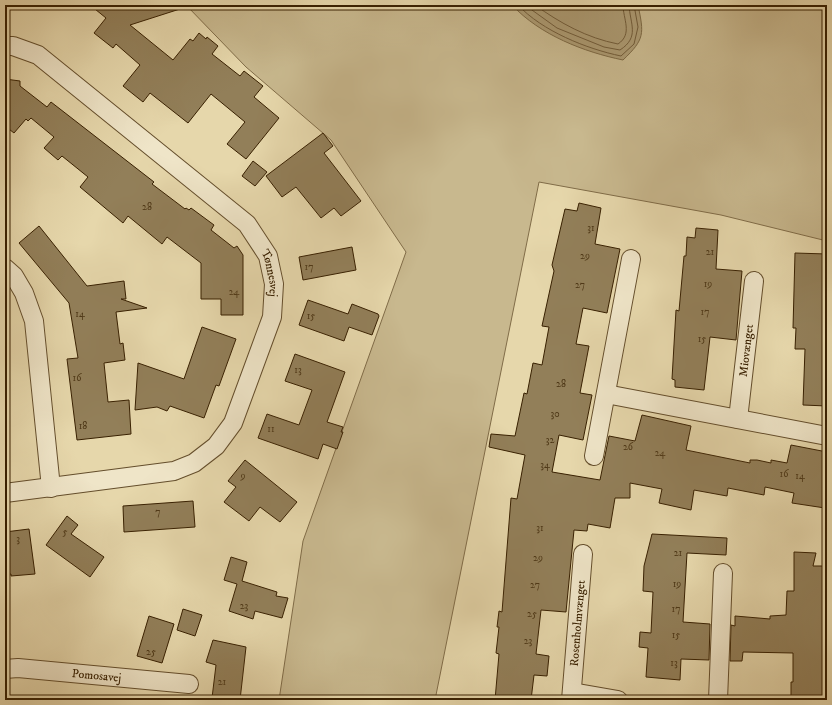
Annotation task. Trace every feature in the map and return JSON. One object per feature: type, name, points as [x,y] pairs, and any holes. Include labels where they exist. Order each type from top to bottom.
[{"type":"street","name":"Tønnesvej","points":[[5,46],[13,46],[38,55],[248,224],[268,256],[274,284],[272,317],[233,423],[216,446],[194,463],[174,471],[5,493]]},
{"type":"street","points":[[594,456],[631,259]]},
{"type":"street","points":[[5,268],[14,276],[24,293],[34,321],[51,488]]},
{"type":"street","name":"Miovænget","points":[[738,419],[754,282]]},
{"type":"street","points":[[606,394],[827,436]]},
{"type":"street","name":"Rosenholmvænget","points":[[583,554],[571,696],[618,700]]},
{"type":"street","points":[[718,700],[723,573]]},
{"type":"street","name":"Pomosavej","points":[[5,669],[18,668],[189,684]]},
{"type":"shaded area","points":[[186,5],[827,5],[827,241],[721,215],[539,182],[436,700],[279,700],[303,541],[406,252],[331,140],[246,67]]},
{"type":"water","points":[[512,5],[638,5],[642,30],[641,36],[635,47],[623,60],[608,57],[563,41],[523,16]]},
{"type":"building","points":[[90,5],[183,5],[183,8],[130,25],[173,60],[190,39],[193,41],[199,33],[206,39],[207,37],[218,46],[212,54],[240,76],[244,71],[263,86],[254,97],[279,118],[246,159],[227,144],[245,122],[211,94],[188,123],[150,93],[143,102],[123,86],[140,65],[116,44],[113,48],[94,33],[106,18]]},
{"type":"building","points":[[5,79],[20,81],[20,86],[47,107],[51,102],[154,182],[152,184],[185,209],[186,208],[189,210],[191,208],[214,225],[211,230],[234,248],[237,246],[243,255],[243,315],[221,315],[221,299],[201,299],[201,263],[167,237],[162,244],[128,216],[123,223],[80,187],[88,177],[62,156],[58,160],[44,148],[54,137],[31,118],[28,121],[26,119],[14,133],[5,126]]},
{"type":"building","points":[[323,133],[333,146],[324,153],[361,201],[341,216],[334,208],[321,218],[296,187],[282,197],[266,176]]},
{"type":"building","points":[[253,161],[267,172],[255,186],[242,176]]},
{"type":"building","points":[[579,203],[601,208],[595,244],[620,249],[607,313],[583,308],[576,344],[589,346],[580,393],[592,395],[583,440],[559,435],[552,472],[600,480],[609,436],[635,441],[642,415],[691,426],[686,450],[750,463],[750,460],[757,460],[771,463],[771,460],[787,463],[791,445],[827,452],[827,496],[825,508],[792,503],[794,493],[765,487],[764,495],[728,488],[727,496],[694,490],[691,510],[659,503],[662,489],[630,483],[630,498],[615,498],[610,528],[588,524],[587,531],[574,530],[566,612],[541,610],[536,654],[549,656],[547,676],[534,675],[531,700],[495,700],[499,654],[496,653],[499,627],[497,627],[499,611],[502,612],[511,498],[517,499],[525,455],[489,447],[491,434],[515,436],[524,393],[527,394],[533,363],[542,365],[549,327],[542,326],[554,271],[552,265],[565,209],[577,211]]},
{"type":"building","points":[[39,226],[87,286],[124,281],[126,299],[121,299],[147,308],[116,312],[120,344],[123,343],[125,360],[104,363],[108,402],[129,400],[131,434],[77,440],[67,359],[78,358],[69,303],[19,243]]},
{"type":"building","points":[[696,228],[718,230],[716,269],[742,271],[736,340],[710,337],[704,390],[675,387],[675,380],[672,379],[676,310],[679,311],[687,237],[695,238]]},
{"type":"building","points":[[352,247],[356,270],[303,280],[299,257]]},
{"type":"building","points":[[795,253],[827,254],[827,406],[803,405],[805,349],[795,349],[796,328],[793,328]]},
{"type":"building","points":[[308,300],[348,314],[352,304],[378,314],[379,316],[372,335],[349,327],[344,341],[299,325]]},
{"type":"building","points":[[202,327],[236,339],[219,386],[216,385],[204,418],[170,406],[167,411],[157,407],[135,410],[138,363],[184,379]]},
{"type":"building","points":[[295,354],[345,372],[327,422],[343,427],[341,432],[343,432],[337,449],[323,444],[318,459],[258,438],[267,414],[299,425],[312,390],[285,381]]},
{"type":"building","points":[[245,460],[297,502],[280,522],[260,507],[249,521],[224,502],[236,487],[228,481]]},
{"type":"building","points":[[193,501],[195,527],[124,532],[123,506]]},
{"type":"building","points":[[67,516],[78,525],[71,534],[104,557],[90,577],[46,545]]},
{"type":"building","points":[[29,529],[35,574],[5,575],[5,549],[7,549],[5,532]]},
{"type":"building","points":[[652,534],[727,538],[726,555],[687,553],[683,622],[710,624],[709,660],[681,659],[680,680],[646,677],[648,648],[639,647],[640,632],[651,633],[653,592],[643,591],[644,566]]},
{"type":"building","points":[[794,552],[816,553],[813,566],[826,566],[824,700],[791,700],[791,682],[793,682],[793,653],[743,652],[742,661],[730,661],[731,625],[735,626],[735,616],[770,619],[770,616],[786,615],[787,591],[794,591]]},
{"type":"building","points":[[231,557],[247,562],[242,581],[277,592],[276,596],[288,598],[282,618],[255,611],[253,619],[229,611],[237,584],[224,580]]},
{"type":"building","points":[[183,609],[202,615],[195,636],[177,630]]},
{"type":"building","points":[[149,616],[174,624],[162,663],[137,656]]},
{"type":"building","points":[[213,640],[246,647],[240,700],[212,698],[216,665],[206,662]]}]
